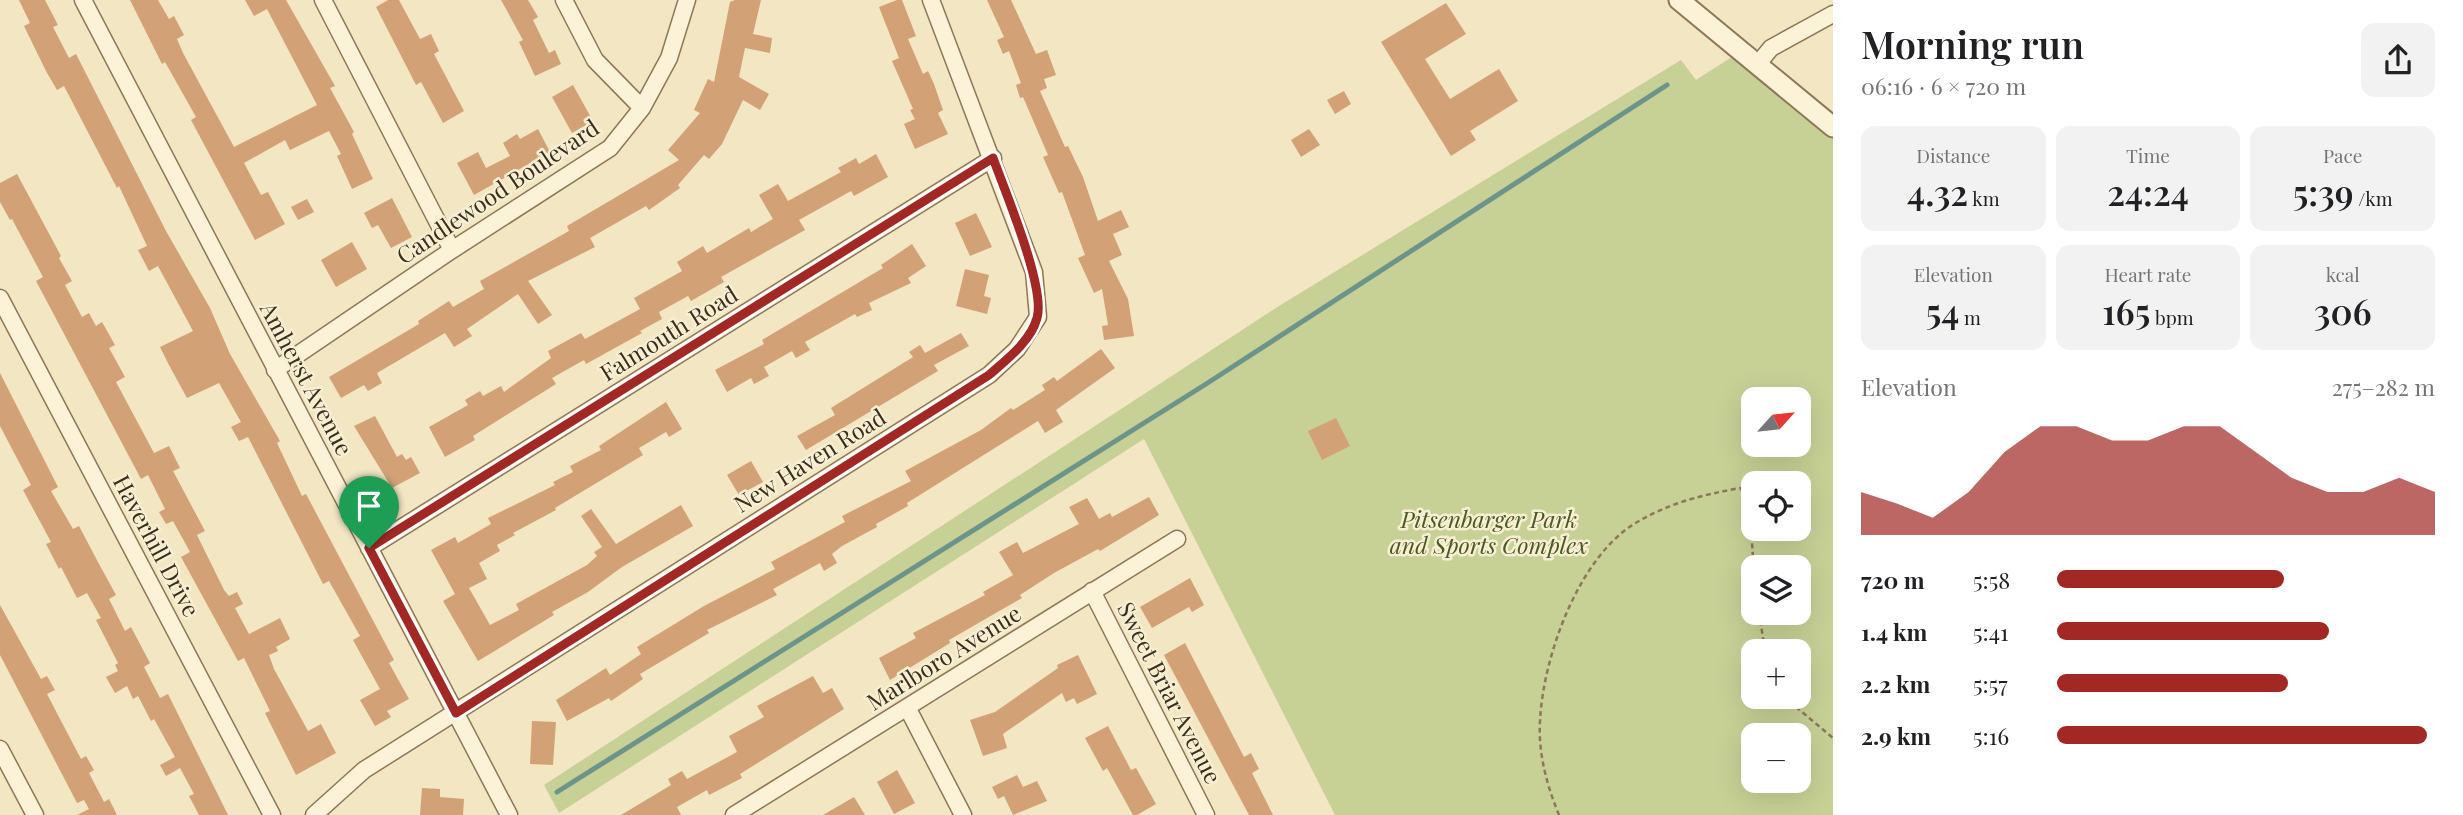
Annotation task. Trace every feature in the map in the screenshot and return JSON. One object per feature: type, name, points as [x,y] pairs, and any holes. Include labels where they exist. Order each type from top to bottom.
[{"type":"street","name":"Amherst Avenue","points":[[83,0],[509,815]]},
{"type":"street","points":[[323,0],[452,250]]},
{"type":"street","points":[[564,0],[595,60],[642,108]]},
{"type":"street","name":"Candlewood Boulevard","points":[[275,370],[452,250],[610,148],[642,108],[669,58],[687,0]]},
{"type":"street","name":"New Haven Road","points":[[314,815],[364,770],[989,375],[1017,349],[1038,317],[1034,272],[931,0]]},
{"type":"street","points":[[1679,0],[1833,127]]},
{"type":"street","points":[[1757,65],[1771,48],[1833,15]]},
{"type":"street","name":"Falmouth Road","points":[[369,548],[993,158]]},
{"type":"street","name":"Haverhill Drive","points":[[0,298],[272,815]]},
{"type":"street","name":"Marlboro Avenue","points":[[734,815],[1177,539]]},
{"type":"street","name":"Sweet Briar Avenue","points":[[1092,591],[1206,815]]},
{"type":"street","points":[[908,709],[963,815]]},
{"type":"street","points":[[0,749],[35,815]]},
{"type":"path","points":[[1559,815],[1546,783],[1539,722],[1551,651],[1588,569],[1632,525],[1685,498],[1740,488],[1749,499],[1753,555]]},
{"type":"path","points":[[1798,709],[1833,738]]},
{"type":"green space","name":"Pitsenbarger Park and Sports Complex","points":[[1741,51],[1833,127],[1833,815],[1335,815],[1144,439],[559,813],[544,785],[1279,306],[1681,60],[1696,80]]},
{"type":"building","points":[[19,0],[45,0],[58,25],[53,27],[69,58],[76,54],[166,231],[210,308],[230,354],[280,441],[277,443],[302,496],[306,494],[394,660],[389,663],[409,699],[387,711],[391,717],[375,726],[360,700],[380,689],[353,640],[360,636],[329,581],[323,584],[248,437],[239,441],[231,427],[241,422],[219,383],[187,398],[160,347],[193,331],[158,266],[149,271],[138,250],[147,246],[119,186],[117,188],[64,86],[57,90],[46,71],[24,26],[30,23]]},
{"type":"building","points":[[130,0],[158,0],[169,19],[174,16],[184,35],[177,39],[183,53],[234,147],[317,105],[267,9],[254,16],[245,0],[286,0],[335,86],[330,88],[354,132],[352,134],[373,179],[352,189],[337,156],[341,154],[329,131],[290,150],[285,140],[244,163],[261,195],[268,192],[285,224],[255,240],[191,120],[196,117],[165,62],[162,64]]},
{"type":"building","points":[[388,0],[399,0],[420,39],[431,34],[439,51],[434,54],[464,111],[443,123],[421,82],[416,85],[376,7]]},
{"type":"building","points":[[501,0],[528,0],[538,17],[533,20],[549,53],[555,50],[561,64],[535,76],[519,42],[523,40]]},
{"type":"building","points":[[761,0],[753,34],[772,38],[770,53],[745,48],[739,77],[769,94],[760,110],[743,100],[722,144],[709,159],[704,155],[678,185],[680,188],[649,210],[646,206],[590,238],[595,247],[528,281],[552,315],[538,324],[518,294],[467,329],[472,336],[454,347],[445,333],[377,373],[382,383],[368,391],[364,385],[341,398],[329,377],[419,324],[418,321],[449,301],[453,307],[484,289],[480,281],[569,231],[567,226],[679,160],[668,150],[700,113],[694,110],[708,79],[714,82],[730,2]]},
{"type":"building","points":[[902,0],[916,36],[908,39],[923,74],[928,71],[934,84],[943,110],[938,113],[948,134],[915,149],[904,124],[915,119],[910,110],[913,109],[892,61],[899,58],[879,7]]},
{"type":"building","points":[[987,0],[1011,0],[1036,54],[1047,50],[1056,75],[1044,79],[1047,88],[1040,91],[1065,147],[1068,146],[1083,177],[1098,221],[1121,210],[1129,227],[1113,234],[1122,255],[1109,261],[1128,299],[1134,336],[1104,340],[1102,326],[1108,325],[1102,289],[1094,293],[1078,258],[1085,255],[1062,192],[1059,193],[1043,157],[1048,155],[1023,97],[1020,98],[1016,85],[1021,83],[1009,51],[1003,54],[997,40],[1004,37]]},
{"type":"building","points":[[1446,3],[1466,34],[1425,59],[1450,99],[1499,69],[1518,101],[1470,131],[1476,140],[1451,156],[1381,42]]},
{"type":"building","points":[[573,85],[593,121],[572,133],[552,97]]},
{"type":"building","points":[[1344,91],[1351,104],[1335,114],[1327,100]]},
{"type":"building","points":[[538,129],[550,152],[474,195],[457,163],[478,152],[486,168],[510,156],[503,143],[517,134],[520,139]]},
{"type":"building","points":[[1309,129],[1320,145],[1301,157],[1291,140]]},
{"type":"building","points":[[876,154],[888,177],[854,196],[851,191],[799,220],[805,230],[721,277],[724,282],[691,301],[688,296],[659,312],[662,319],[640,331],[642,333],[586,364],[584,360],[552,378],[556,384],[473,436],[475,440],[445,457],[429,427],[468,405],[465,400],[480,391],[483,396],[501,386],[504,392],[551,358],[548,351],[581,333],[585,339],[640,309],[634,298],[682,271],[677,262],[703,246],[707,253],[749,228],[751,232],[773,219],[759,195],[778,184],[788,201],[841,172],[838,168],[856,158],[859,164]]},
{"type":"building","points":[[17,174],[61,256],[59,258],[72,281],[65,285],[82,317],[89,313],[96,326],[102,322],[115,345],[109,348],[125,377],[116,382],[154,453],[169,446],[180,468],[173,471],[205,531],[197,535],[224,590],[229,596],[237,592],[243,604],[235,608],[249,634],[280,618],[290,639],[276,647],[278,651],[269,655],[274,669],[308,731],[321,724],[336,753],[296,775],[265,713],[270,711],[244,658],[238,661],[181,557],[190,552],[173,521],[166,524],[159,512],[165,509],[148,475],[141,479],[36,281],[43,277],[0,202],[0,183]]},
{"type":"building","points":[[392,198],[412,237],[391,248],[378,225],[372,228],[364,213]]},
{"type":"building","points":[[307,199],[314,212],[298,220],[291,207]]},
{"type":"building","points":[[976,213],[992,247],[970,256],[955,223]]},
{"type":"building","points":[[352,242],[367,269],[336,287],[321,260]]},
{"type":"building","points":[[912,244],[926,266],[908,278],[911,283],[869,303],[872,310],[857,317],[855,314],[805,342],[810,350],[796,358],[792,351],[764,367],[769,376],[754,384],[751,378],[727,392],[715,370],[764,344],[762,340],[883,268],[881,265]]},
{"type":"building","points":[[965,269],[989,275],[984,296],[991,298],[987,314],[956,306]]},
{"type":"building","points":[[961,333],[969,346],[934,365],[938,371],[806,450],[797,436],[835,415],[831,408],[913,357],[909,352],[920,345],[925,353]]},
{"type":"building","points":[[1101,349],[1115,368],[1056,410],[1063,422],[1045,433],[1038,421],[907,503],[908,506],[876,524],[877,527],[842,546],[832,554],[837,563],[824,571],[820,563],[773,589],[777,595],[707,630],[709,633],[640,674],[643,679],[611,701],[609,698],[567,721],[556,700],[606,668],[610,675],[641,654],[637,647],[704,606],[775,569],[771,562],[845,522],[842,516],[911,481],[905,471],[981,430],[1011,408],[1013,410],[1045,390],[1042,385],[1054,377],[1057,381]]},
{"type":"building","points":[[0,373],[58,487],[51,491],[73,529],[79,526],[116,595],[109,599],[125,631],[131,627],[150,663],[144,667],[160,698],[168,694],[228,815],[199,815],[189,796],[194,794],[180,768],[166,776],[160,765],[175,757],[154,719],[151,721],[138,696],[133,699],[127,686],[115,693],[106,677],[118,671],[115,665],[118,663],[96,620],[101,618],[87,593],[77,598],[61,567],[59,569],[46,544],[51,542],[23,490],[31,485],[0,426]]},
{"type":"building","points":[[666,402],[682,429],[669,437],[666,432],[639,448],[643,455],[555,508],[556,510],[513,533],[515,535],[497,545],[500,551],[479,563],[487,579],[469,588],[490,625],[519,610],[516,604],[587,565],[597,556],[594,552],[602,547],[581,516],[591,509],[616,544],[681,505],[693,526],[622,567],[588,592],[552,612],[554,615],[478,661],[443,601],[455,594],[431,550],[455,537],[458,543],[491,524],[488,518],[555,485],[553,482],[573,472],[570,466],[601,450],[599,446]]},
{"type":"building","points":[[375,416],[397,457],[402,454],[406,460],[411,457],[420,473],[392,488],[354,426]]},
{"type":"building","points":[[1336,418],[1350,446],[1322,460],[1308,431]]},
{"type":"building","points":[[751,461],[763,482],[739,495],[727,475]]},
{"type":"building","points":[[1149,497],[1159,515],[1100,551],[1098,549],[1054,573],[1020,595],[1022,598],[949,640],[950,643],[890,680],[879,658],[916,638],[913,633],[985,595],[983,592],[1013,575],[999,552],[1017,542],[1023,553],[1079,524],[1069,507],[1087,498],[1099,519],[1110,513],[1112,517]]},
{"type":"building","points":[[1190,578],[1204,605],[1192,612],[1189,607],[1152,628],[1140,607]]},
{"type":"building","points":[[0,605],[41,679],[47,676],[55,690],[47,694],[81,759],[86,756],[94,770],[89,773],[104,802],[109,799],[117,815],[77,815],[89,809],[84,800],[77,803],[0,655]]},
{"type":"building","points":[[1185,643],[1244,757],[1251,753],[1259,769],[1252,773],[1273,815],[1249,815],[1164,655]]},
{"type":"building","points":[[1078,655],[1097,694],[1077,704],[1074,698],[1066,702],[1062,693],[1003,734],[1007,748],[983,756],[970,720],[995,712],[1058,668],[1057,665]]},
{"type":"building","points":[[813,676],[823,693],[832,688],[844,709],[740,774],[742,778],[709,795],[707,790],[677,807],[681,815],[621,815],[671,785],[668,779],[682,771],[687,779],[737,752],[729,736],[764,717],[757,706]]},
{"type":"building","points":[[532,721],[556,722],[553,765],[530,764]]},
{"type":"building","points":[[1108,726],[1131,770],[1136,768],[1156,804],[1137,815],[1133,815],[1107,768],[1103,771],[1085,738]]},
{"type":"building","points":[[897,770],[915,803],[894,814],[877,782]]},
{"type":"building","points":[[1017,775],[1023,787],[1037,781],[1047,801],[1013,815],[1004,796],[998,799],[992,787]]},
{"type":"building","points":[[422,788],[440,789],[440,797],[464,799],[463,815],[420,815]]},
{"type":"building","points":[[854,797],[865,815],[823,815]]},
{"type":"waterway","points":[[557,792],[1206,384],[1667,85]]},
{"type":"route","points":[[993,158],[1034,272],[1038,317],[1017,349],[989,375],[456,713],[369,548],[993,158]]}]
